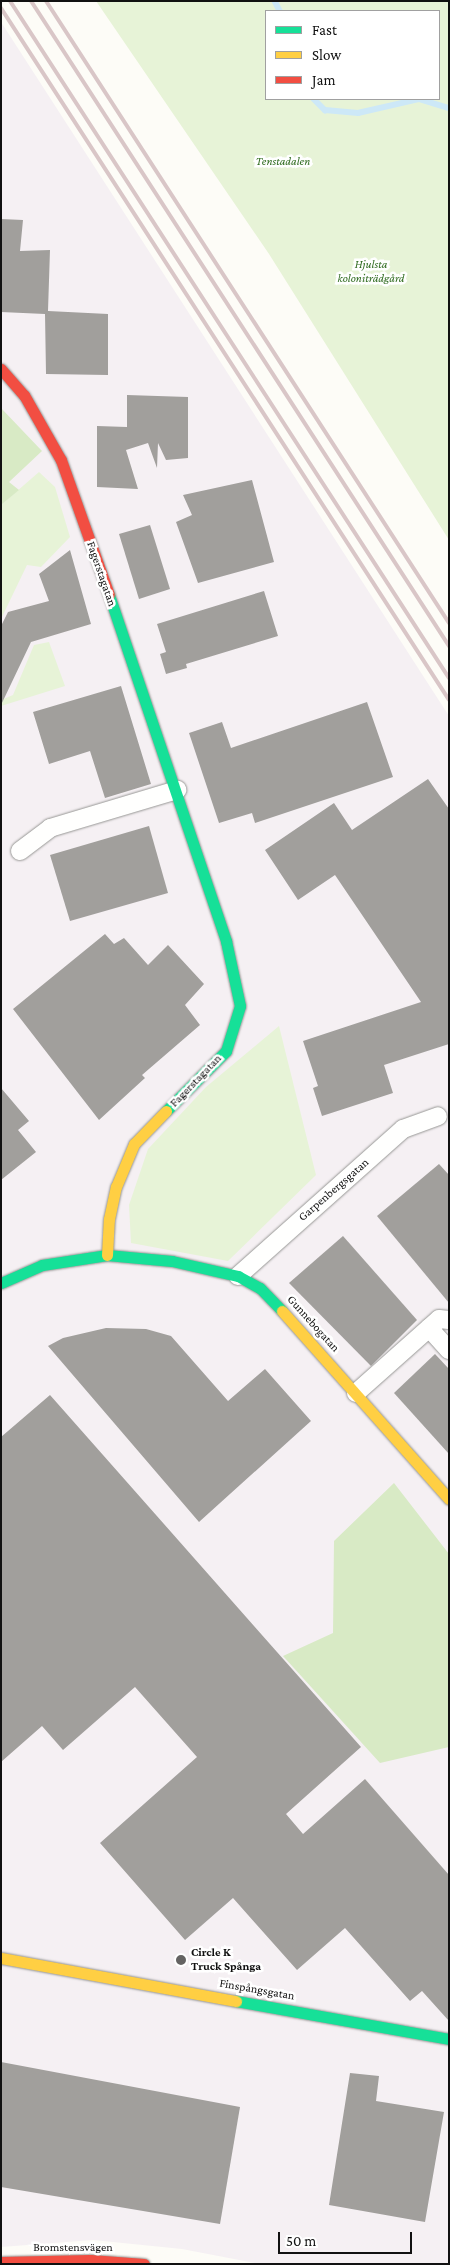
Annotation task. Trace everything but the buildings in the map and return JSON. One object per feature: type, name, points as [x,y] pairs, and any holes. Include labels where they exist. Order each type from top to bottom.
[{"type":"street","name":"Fagerstagatan","points":[[1,369],[24,395],[61,460],[177,790],[226,941],[240,1006],[226,1051],[134,1144],[116,1187],[109,1219],[107,1255]]},
{"type":"street","points":[[20,851],[50,828],[177,790]]},
{"type":"street","name":"Garpenbergsgatan","points":[[238,1276],[403,1129],[438,1116]]},
{"type":"street","points":[[1,1282],[42,1265],[107,1255]]},
{"type":"street","name":"Gunnebogatan","points":[[107,1255],[172,1261],[238,1276],[260,1288],[449,1499]]},
{"type":"street","points":[[356,1393],[439,1319],[449,1320]]},
{"type":"street","points":[[429,1328],[449,1350]]},
{"type":"street","name":"Finspångsgatan","points":[[1,1958],[449,2039]]},
{"type":"street","name":"Bromstensvägen","points":[[1,2262],[90,2260],[144,2264]]},
{"type":"shaded area","points":[[1,22],[449,716],[449,2264],[260,2264],[182,2249],[93,2240],[1,2247]]},
{"type":"green space","points":[[96,1],[449,1],[449,540],[269,254]]},
{"type":"green space","points":[[1,408],[42,451],[9,482],[19,490],[1,505]]},
{"type":"green space","points":[[39,472],[55,487],[70,537],[41,567],[27,565],[1,619],[1,505]]},
{"type":"green space","points":[[49,642],[65,686],[1,706],[1,700],[13,695],[34,645]]},
{"type":"green space","points":[[279,1026],[316,1175],[228,1261],[131,1243],[129,1205],[148,1149],[206,1087]]},
{"type":"green space","points":[[394,1483],[449,1554],[449,1747],[380,1763],[283,1656],[333,1633],[334,1541]]},
{"type":"waterway","points":[[275,1],[280,10]]},
{"type":"waterway","points":[[315,100],[325,110],[358,113],[415,100]]},
{"type":"waterway","points":[[422,100],[449,108]]},
{"type":"railway","points":[[10,1],[449,678]]},
{"type":"railway","points":[[31,1],[449,646]]},
{"type":"railway","points":[[46,1],[449,623]]},
{"type":"railway","points":[[1,8],[449,700]]},
{"type":"traffic: fast","points":[[109,595],[226,941],[240,1006],[226,1051],[166,1111]]},
{"type":"traffic: fast","points":[[1,1283],[42,1265],[107,1255],[172,1261],[238,1276],[260,1288],[282,1311]]},
{"type":"traffic: fast","points":[[236,2001],[449,2039]]},
{"type":"traffic: slow","points":[[107,1255],[109,1219],[116,1187],[134,1144],[166,1111]]},
{"type":"traffic: slow","points":[[282,1311],[449,1499]]},
{"type":"traffic: slow","points":[[1,1958],[236,2001]]},
{"type":"traffic: jam","points":[[1,369],[24,395],[61,460],[109,595]]},
{"type":"traffic: jam","points":[[1,2262],[90,2260],[144,2264]]},
{"type":"place","name":"Circle K Truck Spånga","points":[[181,1960]]},
{"type":"park label","name":"Tenstadalen","points":[[283,162]]},
{"type":"park label","name":"Hjulsta koloniträdgård","points":[[371,272]]}]
